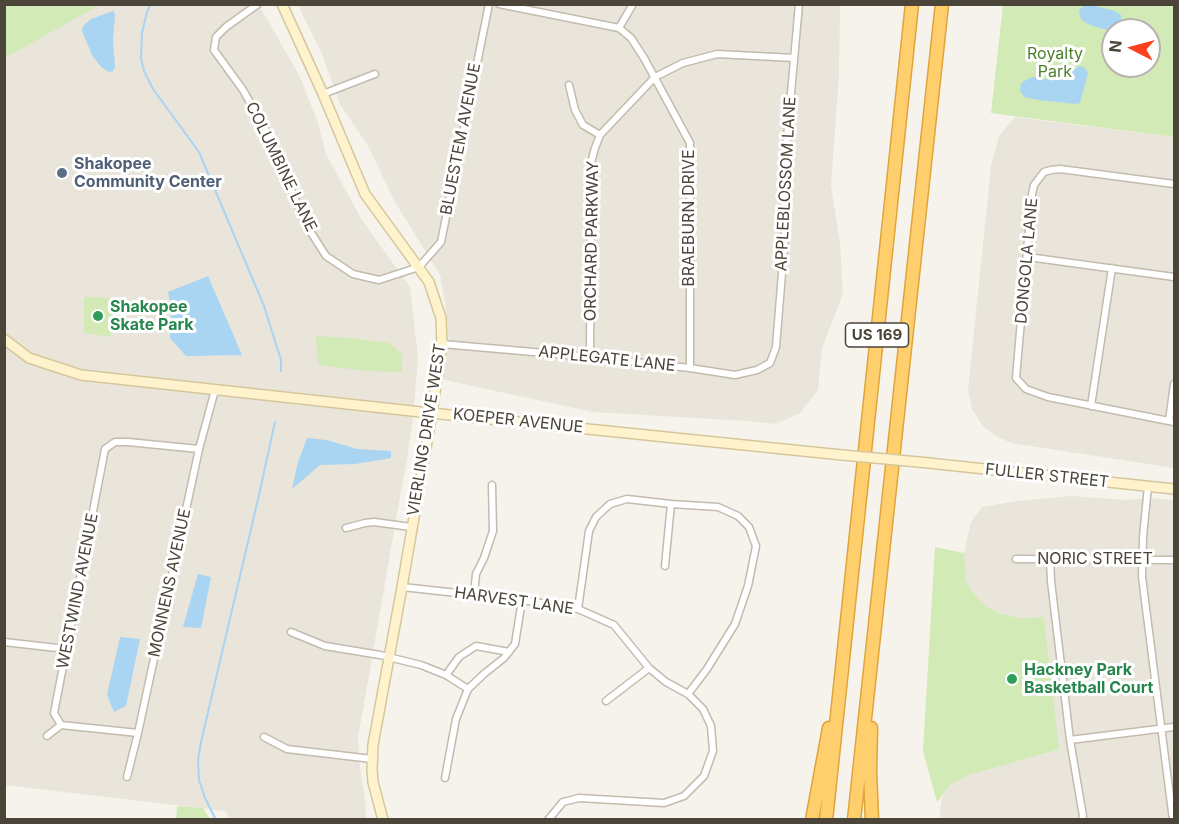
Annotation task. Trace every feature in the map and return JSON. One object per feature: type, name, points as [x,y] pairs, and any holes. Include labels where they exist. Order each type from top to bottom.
[{"type":"highway","name":"US 169","points":[[826,819],[912,4]]},
{"type":"highway","name":"US 169","points":[[854,819],[942,4]]},
{"type":"highway","points":[[871,662],[872,819]]},
{"type":"highway","points":[[812,819],[833,700],[843,665]]},
{"type":"street","name":"COLUMBINE LANE","points":[[258,4],[216,37],[214,50],[243,90],[269,136],[305,223],[326,256],[353,274],[380,280],[419,267]]},
{"type":"street","name":"VIERLING DRIVE WEST","points":[[282,4],[324,94],[365,194],[429,282],[441,318],[442,344],[432,412],[373,745],[373,782],[383,819]]},
{"type":"street","name":"BLUESTEM AVENUE","points":[[419,267],[441,242],[489,4]]},
{"type":"street","points":[[500,4],[619,28],[633,4]]},
{"type":"street","name":"APPLEBLOSSOM LANE","points":[[770,363],[776,347],[785,236],[784,171],[799,4]]},
{"type":"street","name":"BRAEBURN DRIVE","points":[[619,28],[631,38],[655,76],[690,143],[690,368]]},
{"type":"street","name":"ORCHARD PARKWAY","points":[[590,357],[591,163],[600,135],[655,76],[683,63],[717,54],[794,58]]},
{"type":"street","points":[[324,94],[375,74]]},
{"type":"street","points":[[569,84],[575,110],[583,125],[600,135]]},
{"type":"street","name":"DONGOLA LANE","points":[[1090,406],[1032,392],[1022,386],[1017,378],[1034,185],[1044,172],[1051,170],[1174,184]]},
{"type":"street","points":[[1028,257],[1174,277]]},
{"type":"street","points":[[1112,268],[1090,406],[1172,421],[1174,384]]},
{"type":"street","name":"KOEPER AVENUE","points":[[4,339],[29,358],[81,375],[919,462]]},
{"type":"street","name":"APPLEGATE LANE","points":[[442,344],[590,357],[735,375],[757,370],[770,363]]},
{"type":"street","name":"MONNENS AVENUE","points":[[127,777],[199,449],[215,390]]},
{"type":"street","name":"WESTWIND AVENUE","points":[[61,725],[54,713],[105,449],[115,442],[128,442],[199,449]]},
{"type":"street","name":"FULLER STREET","points":[[919,462],[1174,489]]},
{"type":"street","points":[[474,595],[476,574],[493,531],[492,485]]},
{"type":"street","points":[[1148,486],[1142,559],[1143,584],[1173,819]]},
{"type":"street","points":[[578,609],[589,531],[596,517],[610,504],[627,499],[718,507],[738,516],[749,527],[756,546],[748,586],[735,624],[707,669],[688,694]]},
{"type":"street","points":[[665,566],[671,504]]},
{"type":"street","points":[[346,528],[374,522],[411,527]]},
{"type":"street","name":"NORIC STREET","points":[[1016,559],[1174,560]]},
{"type":"street","points":[[1050,559],[1050,581],[1082,819]]},
{"type":"street","name":"HARVEST LANE","points":[[402,587],[522,600],[578,609],[614,626],[649,668],[666,682],[688,694],[703,709],[711,726],[712,751],[704,776],[684,796],[664,804],[579,798],[563,802],[548,819]]},
{"type":"street","points":[[445,778],[456,719],[468,689],[504,658],[515,644],[522,600]]},
{"type":"street","points":[[291,632],[325,646],[421,665],[446,675],[468,689]]},
{"type":"street","points":[[4,642],[66,649]]},
{"type":"street","points":[[446,675],[459,657],[476,646],[509,652]]},
{"type":"street","points":[[606,701],[649,668]]},
{"type":"street","points":[[47,736],[61,725],[138,733]]},
{"type":"street","points":[[1070,740],[1174,728]]},
{"type":"street","points":[[264,737],[287,749],[372,759]]},
{"type":"shaded area","points":[[89,5],[259,5],[299,75],[317,120],[326,154],[362,220],[410,287],[418,356],[414,409],[407,461],[358,738],[366,819],[230,819],[225,811],[5,785],[4,49]]},
{"type":"shaded area","points":[[298,5],[840,5],[839,75],[831,185],[840,243],[843,294],[822,348],[818,390],[800,413],[776,424],[593,412],[440,379],[449,342],[440,275],[395,202],[368,146],[340,104],[322,54]]},
{"type":"shaded area","points":[[1015,117],[1174,137],[1174,468],[1011,443],[996,436],[982,425],[972,409],[968,390],[991,166],[999,136]]},
{"type":"shaded area","points":[[1071,496],[1125,500],[1151,498],[1174,500],[1174,819],[939,820],[942,797],[950,785],[969,775],[1044,617],[1021,618],[1001,614],[985,606],[973,593],[966,580],[964,566],[964,553],[971,522],[982,507]]},
{"type":"green space","points":[[5,4],[99,5],[5,58]]},
{"type":"green space","name":"Royalty Park","points":[[1003,5],[1174,5],[1174,137],[991,113]]},
{"type":"green space","name":"Shakopee Skate Park","points":[[84,297],[114,298],[111,337],[84,333]]},
{"type":"green space","points":[[316,336],[389,343],[402,354],[402,372],[366,371],[319,365]]},
{"type":"green space","points":[[935,547],[964,553],[966,580],[973,593],[985,606],[1001,614],[1021,618],[1044,617],[1059,749],[969,775],[950,785],[937,802],[923,751]]},
{"type":"green space","points":[[177,806],[203,808],[210,819],[176,819]]},
{"type":"water","points":[[1084,6],[1095,6],[1115,11],[1121,18],[1101,18],[1101,28],[1083,21],[1079,10]]},
{"type":"water","points":[[113,11],[115,14],[113,40],[115,67],[109,72],[101,67],[92,55],[82,31],[83,26],[91,19]]},
{"type":"water","points":[[1079,66],[1084,67],[1088,73],[1080,103],[1024,97],[1020,91],[1021,83],[1028,79],[1033,77],[1060,79]]},
{"type":"water","points":[[208,276],[242,355],[186,356],[170,338],[171,308],[168,292]]},
{"type":"water","points":[[307,438],[327,440],[357,449],[391,451],[391,458],[355,464],[320,465],[292,489],[298,462]]},
{"type":"water","points":[[198,574],[211,577],[201,628],[183,627]]},
{"type":"water","points":[[120,637],[140,639],[126,706],[114,712],[107,695]]},
{"type":"waterway","points":[[151,4],[142,33],[141,58],[144,71],[153,89],[199,152],[264,306],[281,360],[281,371]]},
{"type":"waterway","points":[[216,820],[199,780],[198,760],[275,422]]},
{"type":"place","name":"Shakopee Community Center","points":[[62,173]]},
{"type":"place","name":"Shakopee Skate Park","points":[[98,316]]},
{"type":"place","name":"Hackney Park Basketball Court","points":[[1012,679]]}]
